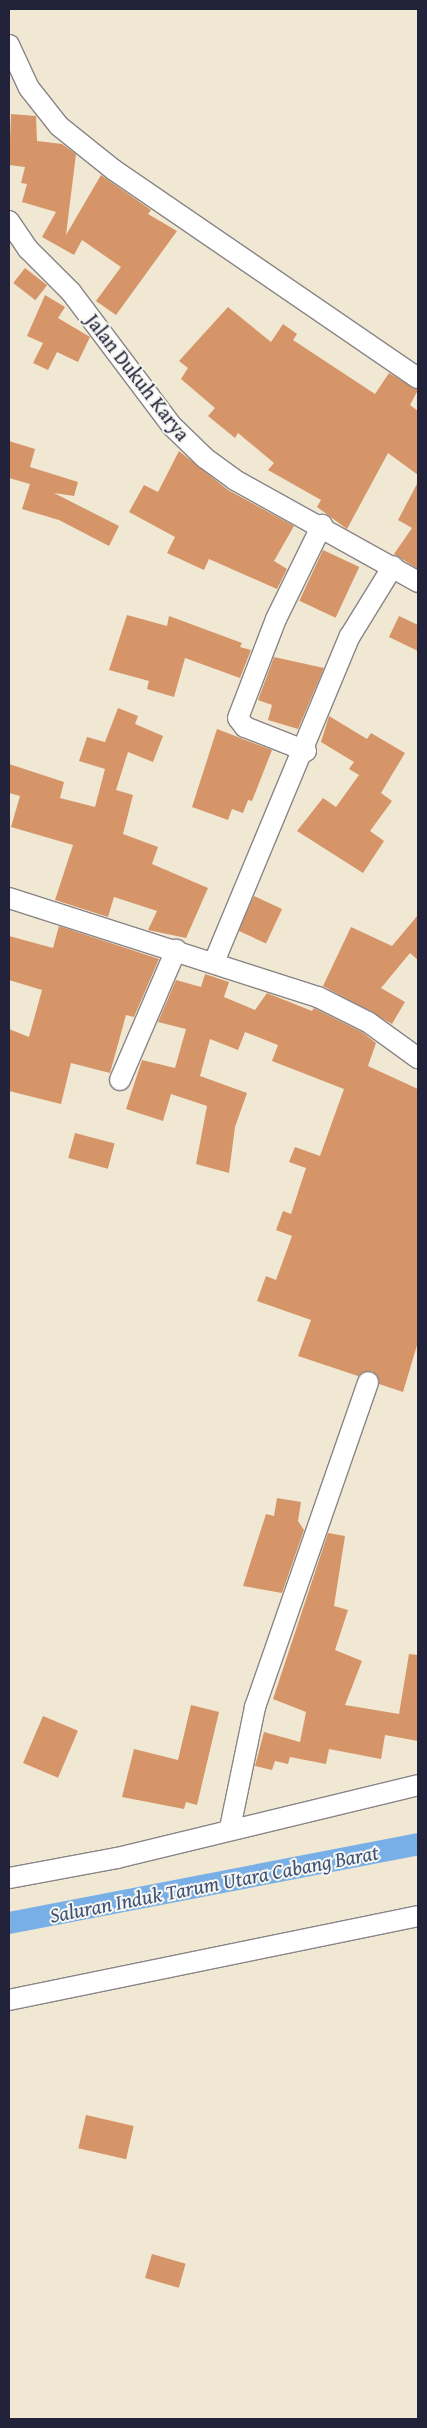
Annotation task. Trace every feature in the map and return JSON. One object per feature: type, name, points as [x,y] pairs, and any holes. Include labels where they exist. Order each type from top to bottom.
[{"type":"street","points":[[9,45],[29,88],[59,126],[114,170],[418,378]]},
{"type":"street","name":"Jalan Dukuh Karya","points":[[9,221],[28,249],[71,292],[172,426],[235,480],[322,525],[418,582]]},
{"type":"street","points":[[306,751],[245,727],[238,718],[276,619],[322,525]]},
{"type":"street","points":[[214,962],[306,751],[350,636],[393,566]]},
{"type":"street","points":[[9,898],[214,962],[333,1003],[418,1058]]},
{"type":"street","points":[[120,1080],[176,950]]},
{"type":"street","points":[[230,1828],[255,1707],[368,1382]]},
{"type":"street","points":[[9,1878],[117,1858],[230,1828],[418,1785]]},
{"type":"street","points":[[9,2000],[418,1916]]},
{"type":"building","points":[[11,114],[36,116],[37,141],[62,144],[76,154],[66,235],[101,175],[151,210],[148,214],[177,231],[116,315],[96,301],[121,267],[82,240],[74,255],[42,237],[56,212],[22,202],[27,184],[21,183],[25,167],[9,165]]},
{"type":"building","points":[[25,268],[47,285],[35,300],[13,283]]},
{"type":"building","points":[[45,295],[65,307],[58,318],[90,337],[78,362],[57,352],[48,370],[33,363],[43,343],[27,336]]},
{"type":"building","points":[[228,307],[271,342],[283,324],[297,334],[293,340],[375,394],[389,373],[418,390],[410,405],[418,411],[418,475],[388,453],[347,529],[317,507],[321,500],[268,470],[274,463],[238,433],[235,438],[208,416],[215,408],[181,379],[188,368],[179,361]]},
{"type":"building","points":[[9,441],[35,449],[30,467],[78,482],[74,496],[54,493],[119,526],[109,546],[59,520],[22,509],[30,484],[9,478]]},
{"type":"building","points":[[179,451],[228,490],[294,526],[274,561],[287,569],[277,589],[209,559],[204,570],[167,553],[175,537],[129,512],[144,485],[158,492]]},
{"type":"building","points":[[418,482],[418,569],[394,554],[412,528],[398,520]]},
{"type":"building","points":[[323,550],[359,567],[336,618],[299,601]]},
{"type":"building","points":[[127,615],[167,626],[169,616],[242,643],[240,647],[251,650],[240,678],[185,658],[174,697],[147,689],[149,681],[109,670]]},
{"type":"building","points":[[399,616],[418,625],[418,651],[389,637]]},
{"type":"building","points":[[274,657],[324,668],[298,729],[268,720],[272,705],[258,700]]},
{"type":"building","points":[[118,708],[138,716],[135,724],[163,736],[153,762],[128,752],[116,790],[133,795],[123,834],[158,847],[152,864],[208,888],[186,938],[148,930],[157,911],[114,897],[108,917],[55,900],[73,845],[11,827],[20,796],[9,793],[9,764],[64,782],[60,798],[95,807],[105,769],[79,761],[87,737],[105,742]]},
{"type":"building","points":[[329,716],[367,739],[371,733],[405,753],[381,793],[392,801],[370,831],[384,841],[363,873],[297,831],[323,798],[336,807],[359,775],[349,769],[354,762],[321,742]]},
{"type":"building","points":[[217,729],[272,750],[252,801],[248,800],[243,813],[232,809],[228,820],[192,807]]},
{"type":"building","points":[[254,896],[282,909],[266,944],[238,930]]},
{"type":"building","points":[[418,915],[418,960],[410,953],[381,988],[405,1002],[392,1024],[323,986],[351,927],[392,946]]},
{"type":"building","points":[[59,926],[159,959],[134,1017],[126,1015],[110,1073],[71,1063],[61,1104],[9,1091],[9,1029],[29,1037],[42,990],[9,980],[9,936],[53,948]]},
{"type":"building","points":[[205,974],[229,982],[224,997],[255,1010],[267,993],[312,1011],[314,1008],[362,1032],[376,1043],[368,1066],[418,1089],[418,1342],[403,1392],[379,1384],[372,1371],[358,1376],[298,1356],[311,1320],[257,1301],[266,1276],[276,1280],[292,1236],[276,1230],[283,1211],[291,1214],[306,1168],[289,1162],[295,1147],[320,1156],[344,1089],[272,1061],[278,1045],[245,1032],[238,1050],[210,1039],[200,1076],[247,1093],[235,1127],[229,1173],[196,1164],[207,1106],[171,1094],[163,1121],[126,1109],[142,1060],[175,1068],[186,1029],[158,1022],[176,980],[201,987]]},
{"type":"building","points":[[75,1133],[115,1144],[108,1169],[68,1158]]},
{"type":"building","points":[[277,1498],[301,1502],[298,1521],[304,1530],[282,1593],[243,1586],[266,1514],[274,1516]]},
{"type":"building","points":[[328,1533],[345,1536],[334,1606],[348,1610],[335,1650],[362,1661],[345,1705],[399,1714],[409,1654],[418,1655],[418,1741],[385,1735],[381,1759],[329,1749],[326,1764],[290,1757],[288,1764],[275,1761],[272,1770],[255,1766],[264,1732],[300,1742],[306,1712],[273,1699]]},
{"type":"building","points":[[191,1705],[219,1712],[197,1805],[186,1802],[184,1809],[122,1797],[134,1749],[178,1760]]},
{"type":"building","points":[[43,1716],[78,1731],[58,1778],[23,1763]]},
{"type":"building","points":[[86,2115],[134,2126],[126,2159],[78,2148]]},
{"type":"building","points":[[152,2254],[186,2264],[179,2288],[145,2278]]},
{"type":"waterway","name":"Saluran Induk Tarum Utara Cabang Barat","points":[[9,1923],[418,1844]]}]
